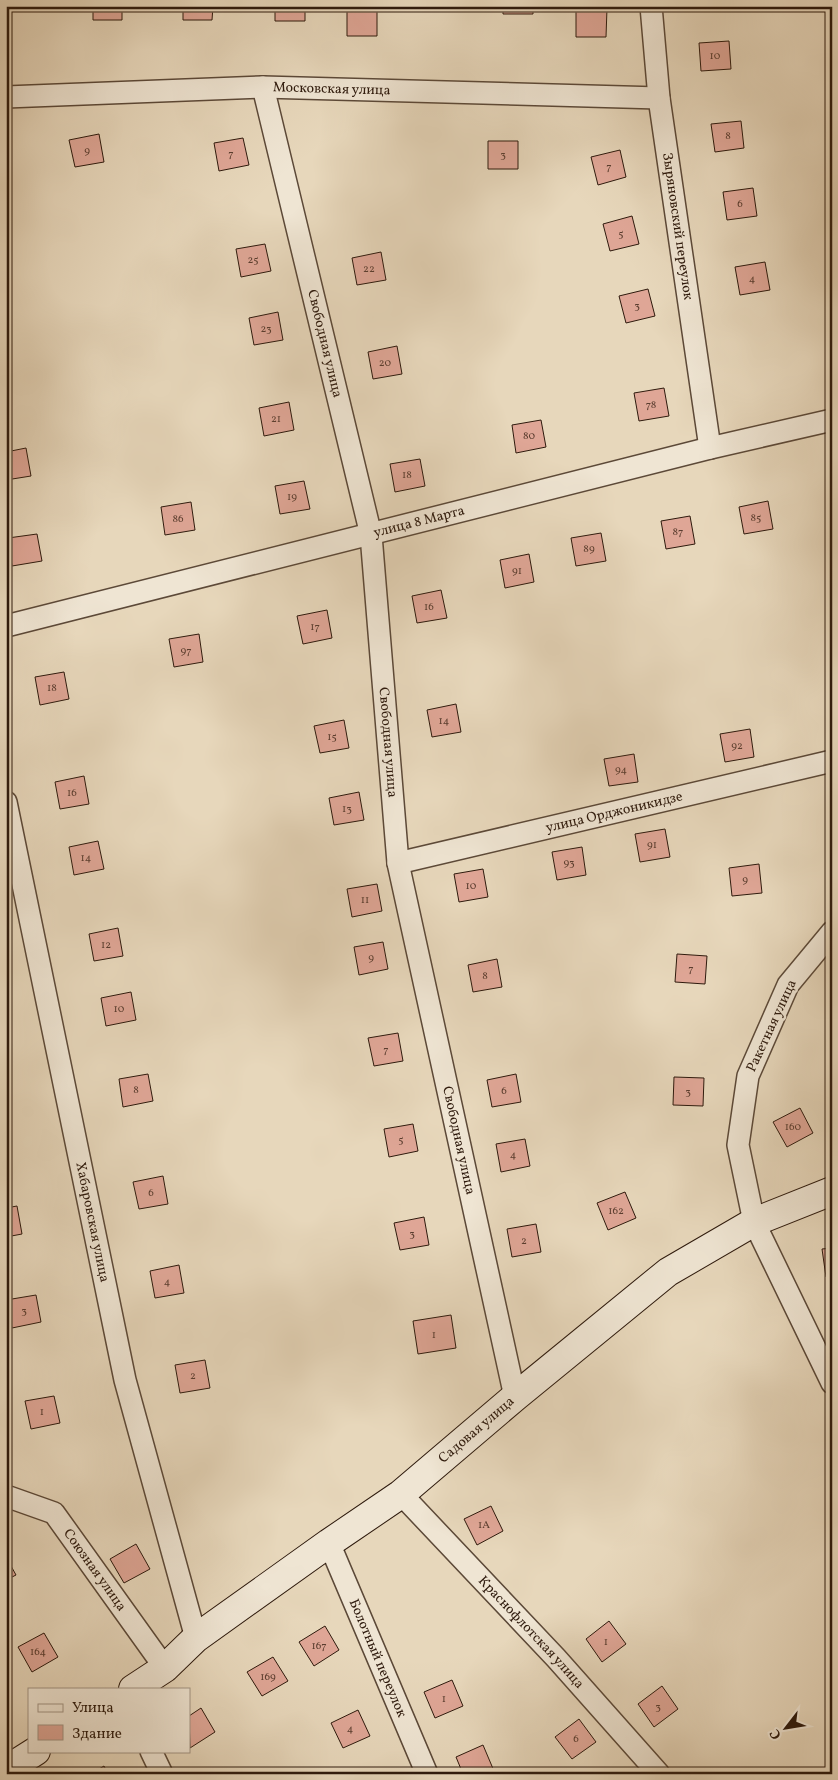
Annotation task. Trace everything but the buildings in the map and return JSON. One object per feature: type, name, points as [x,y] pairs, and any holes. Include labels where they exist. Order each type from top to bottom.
[{"type":"street","name":"Зыряновский переулок","points":[[651,6],[659,98],[710,448]]},
{"type":"street","name":"Московская улица","points":[[6,97],[263,87],[659,98]]},
{"type":"street","name":"Свободная улица","points":[[263,87],[371,535],[398,863],[515,1397]]},
{"type":"street","name":"улица 8 Марта","points":[[6,626],[710,448],[832,420]]},
{"type":"street","name":"улица Орджоникидзе","points":[[398,863],[832,761]]},
{"type":"street","name":"Хабаровская улица","points":[[6,802],[125,1380],[196,1638]]},
{"type":"street","name":"Ракетная улица","points":[[832,932],[788,985],[748,1076],[738,1145],[754,1222],[832,1383]]},
{"type":"street","name":"Садовая улица","points":[[135,1688],[165,1668],[196,1638],[401,1494],[515,1397],[668,1272],[754,1222],[832,1191]]},
{"type":"street","name":"Краснофлотская улица","points":[[401,1494],[556,1658],[659,1774]]},
{"type":"street","name":"Союзная улица","points":[[6,1496],[54,1514],[165,1668]]},
{"type":"street","name":"Болотный переулок","points":[[329,1543],[427,1774]]},
{"type":"street","points":[[6,1770],[34,1752]]},
{"type":"street","points":[[152,1752],[162,1774]]}]
